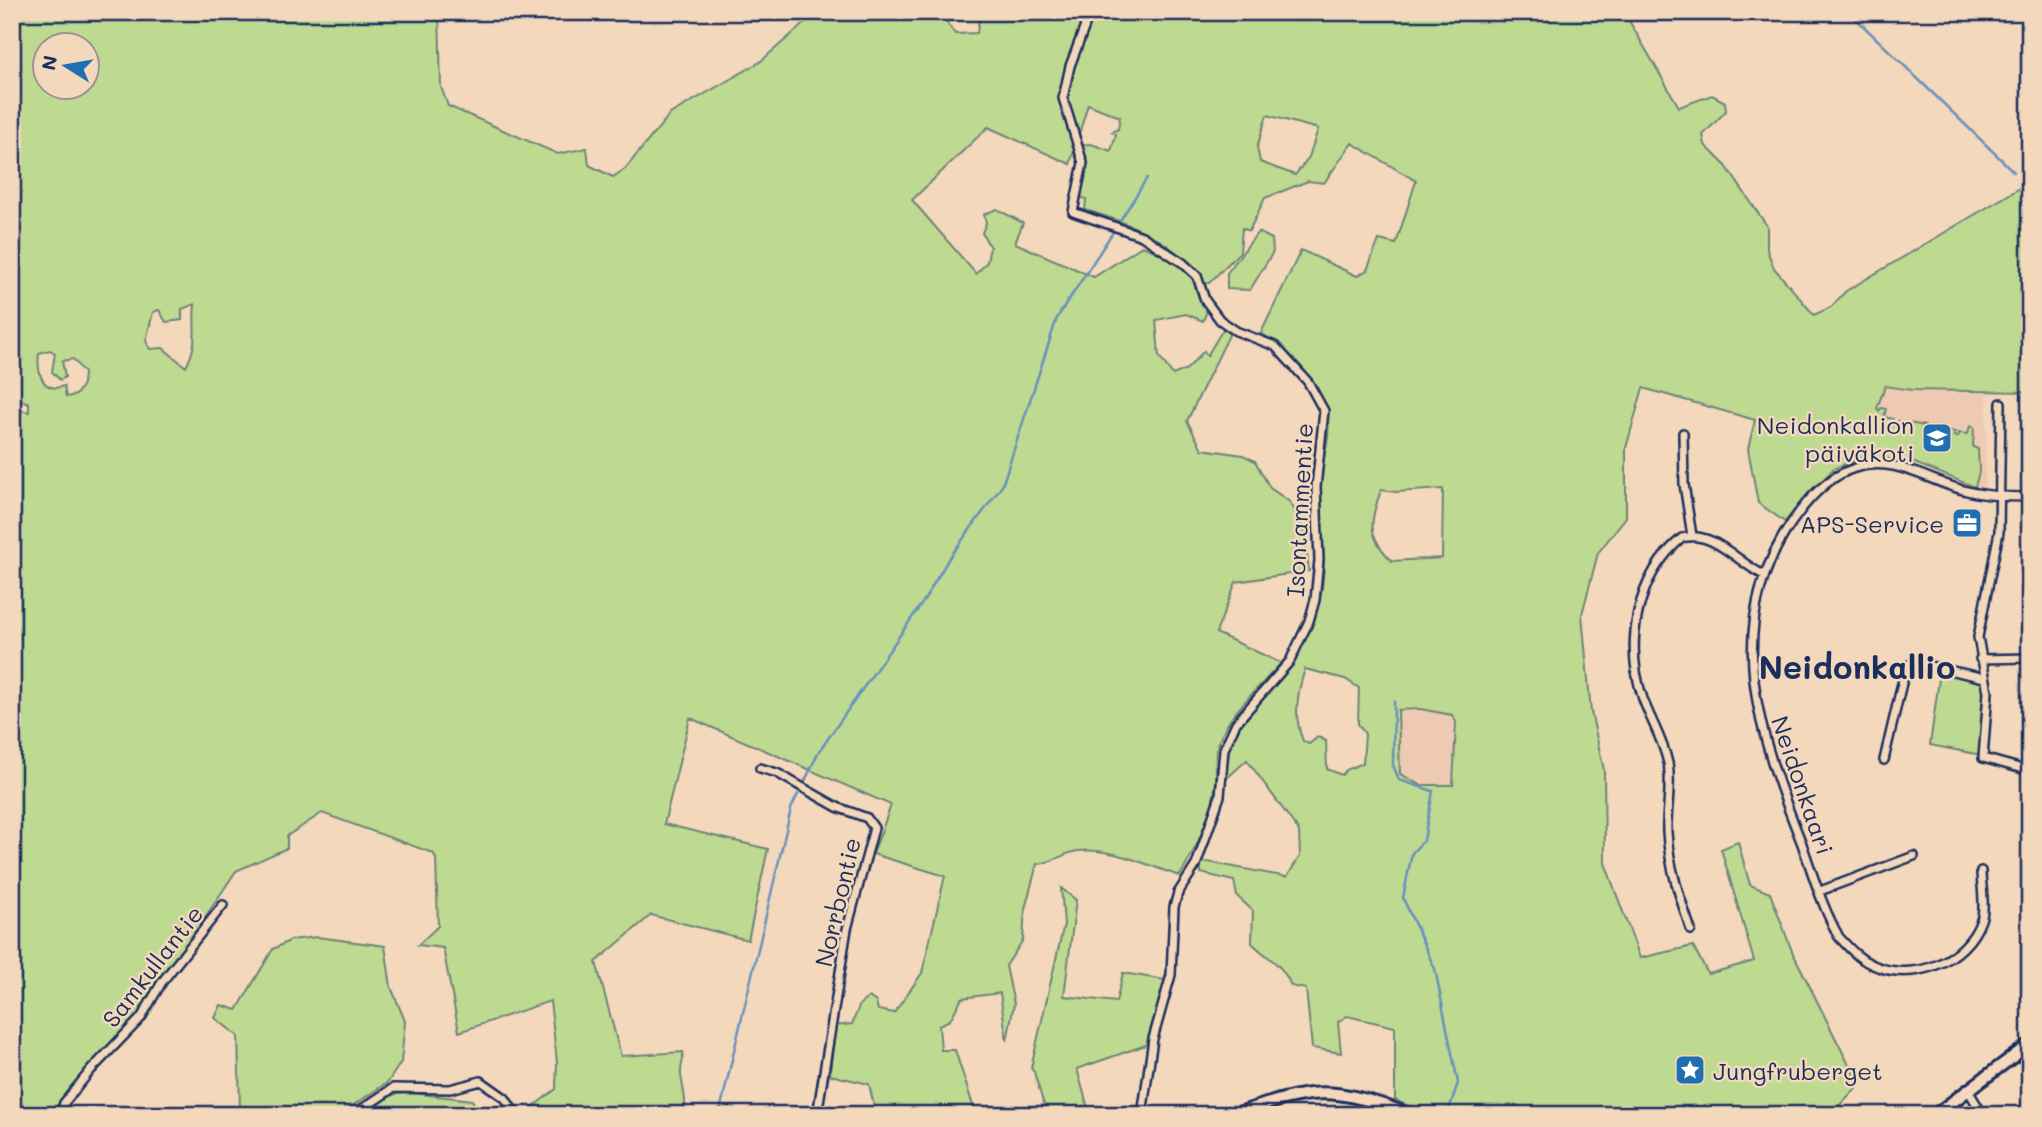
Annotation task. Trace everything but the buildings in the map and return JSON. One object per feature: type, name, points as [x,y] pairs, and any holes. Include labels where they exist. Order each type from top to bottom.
[{"type":"street","name":"Isontammentie","points":[[1079,12],[1085,26],[1070,66],[1063,98],[1083,163],[1073,212],[1142,236],[1183,263],[1197,276],[1205,300],[1220,320],[1236,331],[1275,346],[1308,382],[1324,411],[1316,486],[1319,560],[1315,600],[1305,631],[1290,661],[1236,723],[1224,750],[1220,796],[1196,865],[1178,893],[1174,907],[1171,975],[1153,1040],[1142,1115]]},
{"type":"street","points":[[2001,403],[1997,553],[1978,636],[1989,706],[1983,758],[2030,771]]},
{"type":"street","points":[[1683,433],[1684,484],[1692,536]]},
{"type":"street","name":"Neidonkaari","points":[[1982,871],[1981,920],[1968,943],[1949,959],[1917,971],[1896,971],[1875,966],[1856,955],[1834,928],[1774,775],[1758,709],[1753,630],[1764,575],[1775,550],[1799,513],[1823,486],[1855,468],[1882,464],[1899,466],[1957,489],[2000,497],[2030,497]]},
{"type":"street","points":[[1691,930],[1669,855],[1668,766],[1638,683],[1634,652],[1637,617],[1649,580],[1673,546],[1682,538],[1692,536],[1712,540],[1748,568],[1764,575]]},
{"type":"street","points":[[1980,659],[2030,658]]},
{"type":"street","points":[[1884,760],[1906,666],[1916,663],[1985,677]]},
{"type":"street","name":"Norrbontie","points":[[760,768],[778,773],[837,807],[867,818],[874,828],[847,929],[817,1115]]},
{"type":"street","points":[[1820,891],[1914,856]]},
{"type":"street","name":"Samkullantie","points":[[60,1115],[64,1103],[91,1070],[141,1018],[162,982],[223,905]]},
{"type":"street","points":[[1935,1115],[2030,1044]]},
{"type":"street","points":[[353,1115],[393,1087],[443,1089],[481,1081],[505,1098],[516,1115]]},
{"type":"street","points":[[1968,1090],[1978,1113]]},
{"type":"street","points":[[1233,1115],[1295,1095],[1326,1091],[1360,1097],[1411,1115]]},
{"type":"shaded area","name":"Neidonkallion päiväkoti","points":[[1884,386],[1912,390],[1984,390],[1987,393],[1985,490],[1975,487],[1976,476],[1890,439],[1877,408]]},
{"type":"shaded area","points":[[1398,709],[1452,715],[1457,738],[1454,785],[1420,785],[1400,774]]},
{"type":"green space","points":[[12,12],[439,12],[441,87],[448,106],[558,154],[587,148],[589,165],[613,177],[625,169],[670,114],[760,62],[807,21],[803,12],[939,12],[955,34],[977,33],[979,19],[1022,12],[1059,16],[1087,27],[1088,18],[1101,21],[1100,12],[1624,12],[1679,107],[1712,95],[1725,102],[1726,111],[1703,135],[1705,145],[1726,166],[1767,226],[1767,250],[1774,268],[1814,315],[1831,307],[1846,291],[2030,182],[2030,392],[1912,390],[1885,386],[1877,408],[1879,411],[1881,408],[1886,409],[1884,417],[1893,419],[1892,425],[1897,425],[1898,421],[1925,426],[1923,433],[1935,436],[1937,428],[1955,432],[1954,436],[1958,437],[1959,433],[1968,434],[1970,426],[1974,427],[1973,447],[1978,449],[1979,472],[1975,487],[1907,460],[1860,458],[1833,469],[1785,522],[1758,503],[1748,449],[1755,420],[1643,388],[1626,448],[1626,517],[1598,553],[1582,614],[1591,712],[1604,770],[1605,863],[1640,958],[1693,946],[1708,974],[1754,961],[1721,849],[1738,842],[1750,885],[1770,893],[1792,951],[1859,1085],[1830,1115],[1428,1115],[1395,1100],[1395,1027],[1347,1016],[1338,1022],[1341,1053],[1312,1048],[1306,989],[1291,986],[1279,967],[1252,943],[1253,911],[1237,896],[1234,881],[1201,873],[1201,863],[1208,862],[1287,877],[1300,856],[1299,831],[1247,760],[1226,779],[1227,758],[1233,739],[1243,722],[1295,657],[1305,639],[1319,601],[1323,578],[1319,487],[1327,441],[1327,414],[1317,389],[1302,367],[1261,333],[1301,250],[1357,276],[1367,270],[1379,240],[1396,244],[1416,181],[1352,143],[1324,183],[1308,181],[1265,198],[1249,231],[1242,228],[1240,252],[1209,283],[1203,283],[1180,256],[1152,236],[1085,210],[1086,199],[1080,197],[1086,167],[1081,145],[1091,144],[1111,151],[1116,134],[1112,132],[1118,129],[1120,117],[1088,104],[1070,164],[988,127],[912,200],[976,274],[987,262],[990,247],[982,233],[986,223],[984,214],[997,209],[1023,223],[1015,243],[1094,277],[1142,246],[1167,256],[1191,275],[1207,311],[1203,321],[1186,314],[1156,320],[1159,356],[1173,375],[1187,369],[1204,351],[1207,356],[1223,329],[1230,333],[1187,421],[1202,449],[1243,455],[1255,461],[1270,488],[1290,502],[1304,529],[1309,571],[1236,582],[1216,633],[1281,663],[1245,701],[1223,733],[1216,753],[1216,781],[1212,805],[1180,876],[1130,858],[1104,852],[1078,851],[1037,864],[1025,909],[1023,940],[1006,966],[1014,1004],[1007,1041],[1000,993],[962,998],[950,1020],[939,1025],[941,1050],[955,1050],[976,1115],[876,1115],[869,1084],[830,1075],[835,1026],[852,1024],[860,1004],[869,997],[876,1002],[878,1010],[894,1013],[922,973],[945,876],[873,854],[891,805],[690,718],[664,824],[768,849],[748,940],[651,915],[596,962],[621,1056],[683,1052],[681,1072],[684,1115],[522,1115],[556,1089],[557,1062],[550,1001],[459,1032],[443,948],[418,945],[438,926],[436,858],[433,853],[322,813],[287,836],[287,848],[236,871],[137,1019],[62,1101],[56,1115],[12,1115],[12,408],[29,412],[29,403],[12,397]],"holes":[[[1267,115],[1318,129],[1309,157],[1295,175],[1260,162],[1257,147]],[[195,304],[194,342],[186,367],[163,348],[150,349],[146,341],[153,312],[159,310],[166,322],[182,320],[182,309]],[[50,350],[55,353],[52,372],[60,380],[65,377],[62,361],[73,359],[84,373],[83,384],[76,395],[66,397],[64,386],[56,388],[45,384],[40,373],[39,353]],[[1443,489],[1442,558],[1392,561],[1384,552],[1374,535],[1374,511],[1381,490],[1396,492]],[[1305,669],[1345,679],[1359,688],[1358,724],[1365,734],[1363,763],[1346,770],[1342,775],[1327,769],[1326,741],[1318,737],[1309,744],[1303,741],[1297,705]],[[1420,709],[1452,715],[1456,722],[1453,785],[1420,785],[1400,774],[1398,710]]]},
{"type":"green space","points":[[1258,232],[1272,239],[1273,252],[1250,290],[1227,289],[1227,273]]},
{"type":"green space","points":[[1940,672],[1982,683],[1985,714],[1981,755],[1930,745]]},
{"type":"green space","points":[[1061,888],[1076,900],[1064,996],[1116,1002],[1123,973],[1165,980],[1146,1045],[1077,1069],[1090,1115],[1047,1115],[1031,1068],[1064,924]]},
{"type":"green space","points":[[317,937],[385,946],[391,987],[405,1021],[401,1062],[388,1082],[346,1110],[327,1115],[245,1115],[240,1108],[238,1036],[215,1018],[221,1005],[237,1010],[273,949],[291,940]]},
{"type":"green space","points":[[411,1093],[472,1100],[480,1115],[360,1115],[395,1094]]},
{"type":"waterway","points":[[1849,12],[2014,172]]},
{"type":"waterway","points":[[1121,219],[1147,178]]},
{"type":"waterway","points":[[2020,178],[2023,181]]},
{"type":"waterway","points":[[805,781],[818,753],[923,602],[949,558],[1002,486],[1057,318],[1113,232]]},
{"type":"waterway","points":[[1394,701],[1393,765],[1399,780],[1433,791],[1424,840],[1412,853],[1403,898],[1435,969],[1458,1083],[1447,1115]]},
{"type":"waterway","points":[[719,1115],[791,809],[798,794]]},
{"type":"place","name":"Neidonkallion päiväkoti","points":[[1937,438]]},
{"type":"place","name":"APS-Service","points":[[1967,523]]},
{"type":"place","name":"Jungfruberget","points":[[1690,1070]]},
{"type":"district","name":"Neidonkallio","points":[[1857,666]]}]
